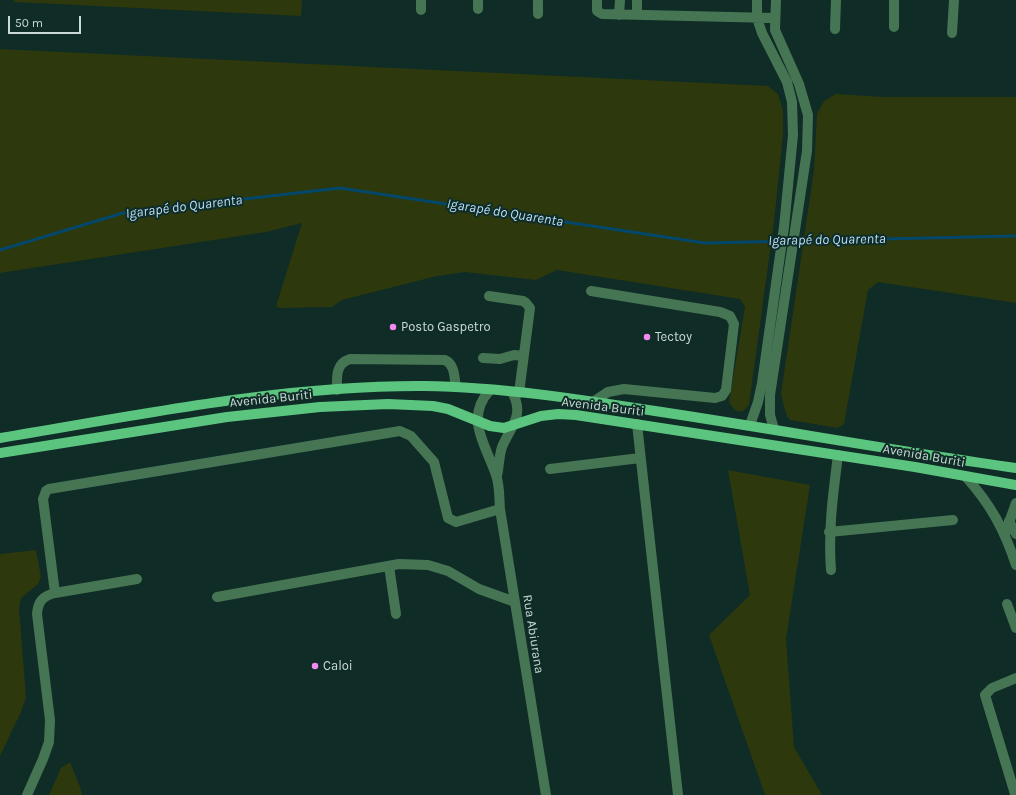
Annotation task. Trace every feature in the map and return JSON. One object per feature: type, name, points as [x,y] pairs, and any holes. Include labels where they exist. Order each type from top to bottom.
[{"type":"main road","name":"Avenida Buriti","points":[[0,438],[248,398],[391,387],[456,387],[515,392],[593,402],[750,425],[1016,468]]},
{"type":"main road","name":"Avenida Buriti","points":[[0,453],[227,417],[320,407],[388,404],[433,406],[448,409],[490,426],[504,428],[541,416],[558,414],[576,415],[838,455],[1016,485]]},
{"type":"street","points":[[538,0],[538,14]]},
{"type":"street","points":[[597,0],[598,12],[602,14],[774,18]]},
{"type":"street","points":[[619,15],[620,0]]},
{"type":"street","points":[[637,0],[637,15]]},
{"type":"street","points":[[757,0],[757,18],[767,47],[786,82],[792,102],[793,135],[784,227],[784,260],[770,395],[770,415],[774,429]]},
{"type":"street","points":[[750,425],[760,392],[784,260],[794,232],[807,151],[808,115],[799,84],[776,30],[774,18],[776,0]]},
{"type":"street","points":[[835,29],[836,0]]},
{"type":"street","points":[[894,0],[894,27]]},
{"type":"street","points":[[952,33],[954,0]]},
{"type":"street","points":[[592,291],[720,312],[730,316],[734,324],[726,390],[722,396],[715,398],[624,389],[608,392],[593,402]]},
{"type":"street","points":[[489,296],[523,301],[529,305],[530,308],[524,356],[515,392]]},
{"type":"street","points":[[483,358],[500,359],[514,355],[524,356]]},
{"type":"street","points":[[337,390],[338,368],[344,361],[350,359],[444,360],[452,365],[454,369],[456,387]]},
{"type":"street","points":[[477,421],[480,404],[490,390]]},
{"type":"street","name":"Rua Abiurana","points":[[497,478],[502,449],[513,426],[518,409],[515,392]]},
{"type":"street","name":"Rua Abiurana","points":[[477,421],[497,478],[500,509],[546,795]]},
{"type":"street","points":[[636,424],[678,795]]},
{"type":"street","points":[[55,593],[43,499],[49,488],[400,431],[411,436],[434,462],[448,518],[456,522],[500,509]]},
{"type":"street","points":[[831,570],[829,532],[838,455]]},
{"type":"street","points":[[550,469],[640,458]]},
{"type":"street","points":[[966,477],[989,506],[1006,534],[1016,565]]},
{"type":"street","points":[[1006,534],[1016,503]]},
{"type":"street","points":[[829,532],[953,520]]},
{"type":"street","points":[[1009,521],[1016,534]]},
{"type":"street","points":[[217,597],[399,564],[428,565],[448,571],[492,595],[515,602]]},
{"type":"street","points":[[389,566],[396,614]]},
{"type":"street","points":[[27,795],[49,742],[50,720],[37,609],[42,598],[55,593],[137,579]]},
{"type":"street","points":[[1007,604],[1016,628]]},
{"type":"street","points":[[1015,794],[985,695],[992,688],[1016,678]]},
{"type":"green space","points":[[14,0],[302,0],[301,16],[14,2]]},
{"type":"green space","points":[[0,49],[768,86],[778,94],[783,111],[783,135],[774,222],[749,405],[742,412],[735,410],[729,403],[745,307],[740,299],[557,270],[536,280],[465,272],[437,276],[342,300],[332,307],[279,308],[276,306],[302,223],[266,232],[0,273]]},
{"type":"green space","points":[[836,94],[884,97],[1016,97],[1016,303],[878,282],[868,290],[844,424],[838,428],[790,420],[786,414],[781,394],[814,170],[817,114],[824,101]]},
{"type":"green space","points":[[728,470],[810,485],[786,639],[794,747],[822,795],[765,795],[709,635],[750,595]]},
{"type":"green space","points":[[36,550],[41,577],[38,584],[21,598],[19,608],[26,697],[21,712],[0,756],[0,554]]},
{"type":"green space","points":[[70,762],[82,795],[49,795],[61,768]]},
{"type":"waterway","name":"Igarapé do Quarenta","points":[[0,250],[123,213],[340,188],[705,243],[1016,236]]},
{"type":"place","name":"Posto Gaspetro","points":[[393,327]]},
{"type":"place","name":"Tectoy","points":[[647,337]]},
{"type":"place","name":"Caloi","points":[[315,666]]}]
